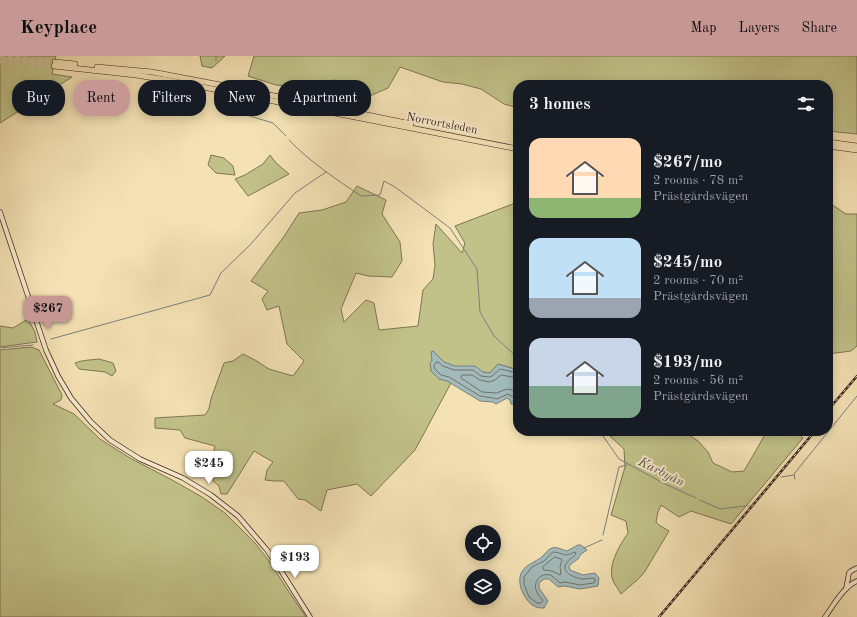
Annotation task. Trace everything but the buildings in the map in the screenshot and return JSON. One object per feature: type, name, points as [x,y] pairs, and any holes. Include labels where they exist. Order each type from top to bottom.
[{"type":"highway","name":"Norrortsleden","points":[[55,64],[167,80],[513,146]]},
{"type":"highway","points":[[833,143],[857,146]]},
{"type":"highway","points":[[833,147],[857,150]]},
{"type":"main road","points":[[0,212],[46,350],[58,376],[71,398],[110,440],[140,459],[183,478],[211,495],[238,516],[267,550],[310,617]]},
{"type":"main road","points":[[846,589],[850,572],[856,570]]},
{"type":"main road","points":[[849,577],[850,580],[856,581]]},
{"type":"main road","points":[[825,617],[846,589],[856,581]]},
{"type":"green space","points":[[0,56],[56,56],[52,74],[72,77],[65,81],[65,80],[12,80],[12,115],[0,123]]},
{"type":"green space","points":[[200,56],[225,56],[212,68],[202,66]]},
{"type":"green space","points":[[254,56],[857,56],[857,134],[833,132],[833,80],[513,80],[513,107],[504,104],[481,89],[462,84],[443,82],[400,67],[388,88],[371,96],[371,80],[278,80],[278,85],[270,83],[270,80],[260,80],[248,76]]},
{"type":"green space","points":[[211,155],[224,158],[233,166],[235,175],[216,173],[208,165]]},
{"type":"green space","points":[[270,155],[276,163],[289,174],[248,196],[235,179],[263,164]]},
{"type":"green space","points":[[357,186],[386,200],[382,214],[400,242],[402,261],[392,277],[368,276],[356,273],[341,309],[344,322],[366,300],[374,303],[379,330],[418,326],[423,290],[433,279],[435,265],[433,244],[436,224],[462,253],[465,243],[455,226],[513,204],[513,368],[498,364],[490,373],[483,372],[451,383],[415,450],[371,496],[357,484],[327,490],[321,511],[305,500],[298,499],[284,481],[265,480],[267,470],[273,462],[254,451],[227,494],[221,494],[219,486],[212,478],[196,473],[192,469],[194,466],[204,465],[210,467],[215,446],[185,438],[180,430],[155,428],[155,418],[205,415],[209,409],[224,363],[233,361],[243,354],[269,369],[293,376],[304,361],[287,344],[279,306],[267,310],[262,299],[268,291],[251,281],[285,235],[299,213],[322,210],[346,202]]},
{"type":"green space","points":[[833,205],[846,214],[857,214],[857,346],[851,351],[833,353]]},
{"type":"green space","points":[[28,319],[35,332],[37,342],[0,347],[0,326],[13,328]]},
{"type":"green space","points":[[31,347],[39,350],[62,395],[61,400],[53,404],[74,414],[100,439],[130,458],[202,497],[225,513],[255,543],[270,562],[306,617],[0,617],[0,350]]},
{"type":"green space","points":[[99,359],[113,363],[116,371],[112,376],[105,372],[79,369],[75,363],[84,361]]},
{"type":"green space","points":[[610,436],[690,436],[698,441],[708,452],[713,463],[732,472],[744,471],[764,436],[801,436],[803,438],[731,524],[691,511],[679,517],[661,505],[656,522],[669,531],[644,573],[621,594],[613,581],[612,568],[615,556],[628,533],[626,521],[611,515],[625,467],[624,449]]},
{"type":"water","points":[[433,351],[444,362],[455,366],[475,366],[483,372],[490,373],[498,364],[513,368],[513,404],[511,404],[510,400],[507,398],[496,404],[493,402],[480,401],[447,381],[439,379],[431,371],[431,352]]},
{"type":"water","points":[[581,545],[587,550],[571,564],[569,567],[570,570],[583,575],[595,573],[599,578],[598,586],[580,589],[565,586],[558,587],[549,579],[544,579],[539,583],[539,588],[548,601],[544,608],[536,607],[531,604],[523,594],[520,585],[520,577],[523,570],[543,556],[548,550],[555,547],[567,551]]},
{"type":"waterway","points":[[216,56],[216,61]]},
{"type":"waterway","points":[[250,116],[273,123],[286,136]]},
{"type":"waterway","points":[[289,140],[314,163],[361,196]]},
{"type":"waterway","points":[[51,339],[210,295],[221,273],[250,245],[295,193],[326,172]]},
{"type":"waterway","points":[[362,196],[380,195],[384,181],[395,187],[450,228],[477,269],[480,312],[494,336],[513,353]]},
{"type":"waterway","points":[[0,348],[33,345]]},
{"type":"waterway","points":[[833,426],[857,396]]},
{"type":"waterway","name":"Karbyån","points":[[603,436],[619,459],[663,483],[696,498]]},
{"type":"waterway","points":[[795,479],[794,474],[825,436]]},
{"type":"waterway","points":[[603,535],[619,467],[627,465]]},
{"type":"waterway","points":[[781,477],[794,475]]},
{"type":"waterway","points":[[700,500],[720,509],[745,506]]},
{"type":"waterway","points":[[584,548],[602,540]]},
{"type":"tunnel","points":[[0,56],[55,62]]},
{"type":"tunnel","points":[[0,61],[54,66]]},
{"type":"railway","points":[[833,404],[857,376]]},
{"type":"railway","points":[[659,617],[811,436]]}]
